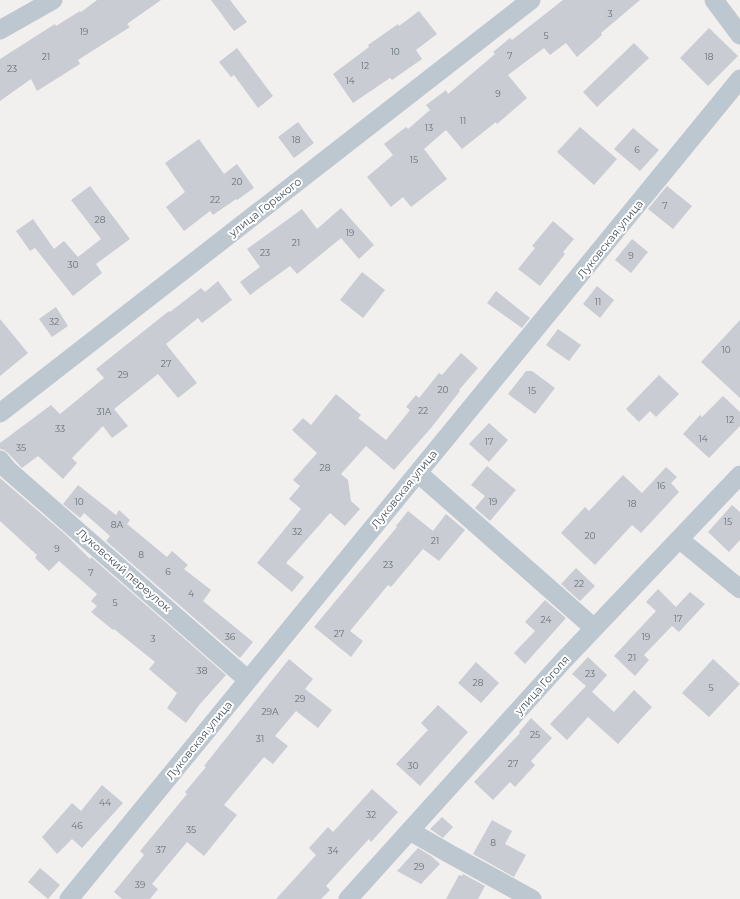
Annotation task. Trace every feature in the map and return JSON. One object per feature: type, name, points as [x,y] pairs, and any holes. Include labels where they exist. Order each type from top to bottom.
[{"type":"street","points":[[0,30],[53,0]]},
{"type":"street","name":"улица Горького","points":[[0,413],[531,0]]},
{"type":"street","points":[[714,0],[737,24]]},
{"type":"street","name":"Луковская улица","points":[[69,899],[740,80]]},
{"type":"street","name":"Луковский переулок","points":[[0,460],[8,470],[248,680]]},
{"type":"street","points":[[418,473],[594,628]]},
{"type":"street","name":"улица Гоголя","points":[[348,899],[563,661],[740,475]]},
{"type":"street","points":[[679,539],[740,589]]},
{"type":"street","points":[[410,831],[532,899]]},
{"type":"building","points":[[97,0],[161,0],[127,24],[130,27],[78,60],[80,64],[37,91],[31,79],[0,101],[0,59],[55,24],[56,26],[80,11],[81,12]]},
{"type":"building","points":[[211,0],[230,0],[247,22],[234,31]]},
{"type":"building","points":[[563,0],[640,0],[601,33],[602,35],[577,57],[566,43],[550,55],[544,48],[508,75],[527,98],[497,124],[496,122],[462,149],[446,130],[424,149],[447,179],[411,207],[403,197],[391,207],[367,177],[393,155],[384,144],[406,127],[408,129],[430,110],[426,105],[446,90],[448,94],[495,54],[493,52],[510,38],[512,40]]},
{"type":"building","points":[[419,11],[437,34],[416,50],[422,59],[392,80],[390,78],[353,103],[333,74],[369,47],[368,45],[398,24],[399,26]]},
{"type":"building","points":[[709,28],[738,56],[708,86],[680,58]]},
{"type":"building","points":[[634,43],[649,58],[597,107],[583,92]]},
{"type":"building","points":[[237,48],[273,96],[258,108],[234,75],[231,77],[219,62]]},
{"type":"building","points":[[298,122],[314,143],[294,158],[278,137]]},
{"type":"building","points":[[580,127],[617,159],[594,185],[557,152]]},
{"type":"building","points":[[633,128],[659,150],[640,171],[614,149]]},
{"type":"building","points":[[199,139],[224,174],[237,164],[254,188],[213,215],[210,211],[184,231],[166,207],[185,192],[165,163]]},
{"type":"building","points":[[90,186],[130,239],[96,264],[102,273],[73,296],[35,248],[30,251],[16,231],[33,219],[54,249],[64,241],[78,257],[101,239],[71,200]]},
{"type":"building","points":[[667,186],[692,206],[673,229],[648,209]]},
{"type":"building","points":[[341,208],[374,245],[359,259],[341,238],[297,274],[290,266],[250,295],[240,282],[260,267],[247,249],[302,209],[317,229]]},
{"type":"building","points":[[553,221],[574,239],[563,252],[565,254],[540,286],[518,269],[535,248],[532,246]]},
{"type":"building","points":[[632,239],[648,252],[631,273],[615,260]]},
{"type":"building","points":[[362,272],[385,290],[363,318],[340,300]]},
{"type":"building","points":[[218,281],[232,300],[202,323],[198,318],[166,344],[197,383],[178,398],[158,374],[114,409],[128,426],[112,438],[103,426],[72,458],[77,463],[63,479],[38,456],[22,468],[8,453],[0,449],[0,443],[51,405],[60,414],[104,378],[96,369],[169,311],[170,312],[201,288],[205,292]]},
{"type":"building","points":[[597,286],[614,300],[600,318],[583,304]]},
{"type":"building","points":[[496,291],[530,318],[522,328],[487,303]]},
{"type":"building","points":[[56,307],[68,326],[52,337],[39,319]]},
{"type":"building","points":[[0,319],[28,353],[0,376]]},
{"type":"building","points":[[740,320],[740,398],[701,362]]},
{"type":"building","points":[[558,329],[581,345],[569,361],[546,345]]},
{"type":"building","points":[[461,353],[478,368],[459,390],[460,391],[431,428],[394,470],[366,446],[341,474],[348,480],[351,501],[360,509],[345,526],[330,513],[286,563],[304,577],[292,592],[257,563],[301,509],[289,499],[300,486],[293,480],[317,453],[292,430],[303,418],[311,425],[336,394],[361,415],[358,418],[386,440],[410,410],[406,407],[416,395],[419,398],[439,373],[442,375]]},
{"type":"building","points":[[526,371],[532,371],[555,388],[535,414],[508,394]]},
{"type":"building","points":[[659,375],[679,394],[656,417],[650,411],[639,422],[626,409]]},
{"type":"building","points":[[723,396],[740,412],[740,426],[709,458],[683,434],[700,415],[702,417]]},
{"type":"building","points":[[489,423],[508,440],[489,462],[469,444]]},
{"type":"building","points":[[487,466],[516,490],[490,521],[475,508],[485,496],[471,485]]},
{"type":"building","points":[[666,467],[677,477],[671,483],[679,492],[641,533],[632,525],[595,565],[561,533],[585,507],[589,511],[623,475],[642,493]]},
{"type":"building","points":[[0,478],[66,535],[90,559],[91,557],[226,675],[200,704],[186,723],[167,708],[177,693],[149,669],[155,662],[91,612],[97,606],[91,601],[97,594],[59,561],[49,571],[35,558],[37,555],[0,521]]},
{"type":"building","points":[[78,485],[116,515],[119,510],[130,520],[127,524],[167,557],[172,551],[188,565],[184,569],[211,590],[203,601],[253,642],[240,658],[106,541],[110,536],[84,513],[80,518],[63,504]]},
{"type":"building","points":[[732,505],[740,512],[740,540],[729,552],[708,532]]},
{"type":"building","points":[[408,511],[433,531],[446,514],[465,530],[439,561],[423,549],[391,587],[388,585],[350,631],[363,641],[351,657],[314,627],[397,527],[396,526]]},
{"type":"building","points":[[576,568],[595,586],[580,601],[561,584]]},
{"type":"building","points":[[658,589],[676,607],[690,592],[705,604],[679,632],[672,626],[644,655],[649,660],[635,676],[614,656],[656,611],[646,602]]},
{"type":"building","points":[[545,600],[566,618],[525,664],[514,653],[535,631],[525,622]]},
{"type":"building","points":[[588,657],[607,675],[592,692],[614,712],[634,690],[652,707],[618,744],[588,717],[567,740],[550,724],[586,686],[572,674]]},
{"type":"building","points":[[289,659],[313,679],[305,689],[332,710],[318,728],[296,711],[275,736],[288,746],[273,764],[264,757],[224,805],[237,815],[204,856],[187,842],[152,884],[158,889],[150,899],[122,899],[114,892],[144,855],[140,851],[187,794],[185,792],[206,767],[204,766]]},
{"type":"building","points":[[713,659],[740,684],[709,717],[682,693]]},
{"type":"building","points":[[476,662],[499,683],[481,703],[458,683]]},
{"type":"building","points":[[438,705],[468,732],[420,786],[396,764],[428,730],[421,723]]},
{"type":"building","points":[[531,718],[552,738],[531,761],[535,765],[515,787],[510,782],[493,800],[474,782],[520,733],[519,732]]},
{"type":"building","points":[[102,785],[123,803],[82,848],[72,839],[57,854],[42,837],[72,803],[81,811]]},
{"type":"building","points":[[372,789],[398,812],[371,842],[369,839],[326,886],[330,890],[321,899],[276,899],[316,855],[309,848],[328,827],[333,832]]},
{"type":"building","points":[[442,817],[453,827],[443,838],[430,829]]},
{"type":"building","points":[[492,820],[512,831],[505,844],[526,855],[514,877],[473,854]]},
{"type":"building","points":[[418,848],[440,864],[421,884],[397,871]]},
{"type":"building","points":[[40,868],[60,885],[48,899],[28,882]]},
{"type":"building","points":[[463,874],[485,886],[478,899],[446,899],[459,875],[462,876]]}]
